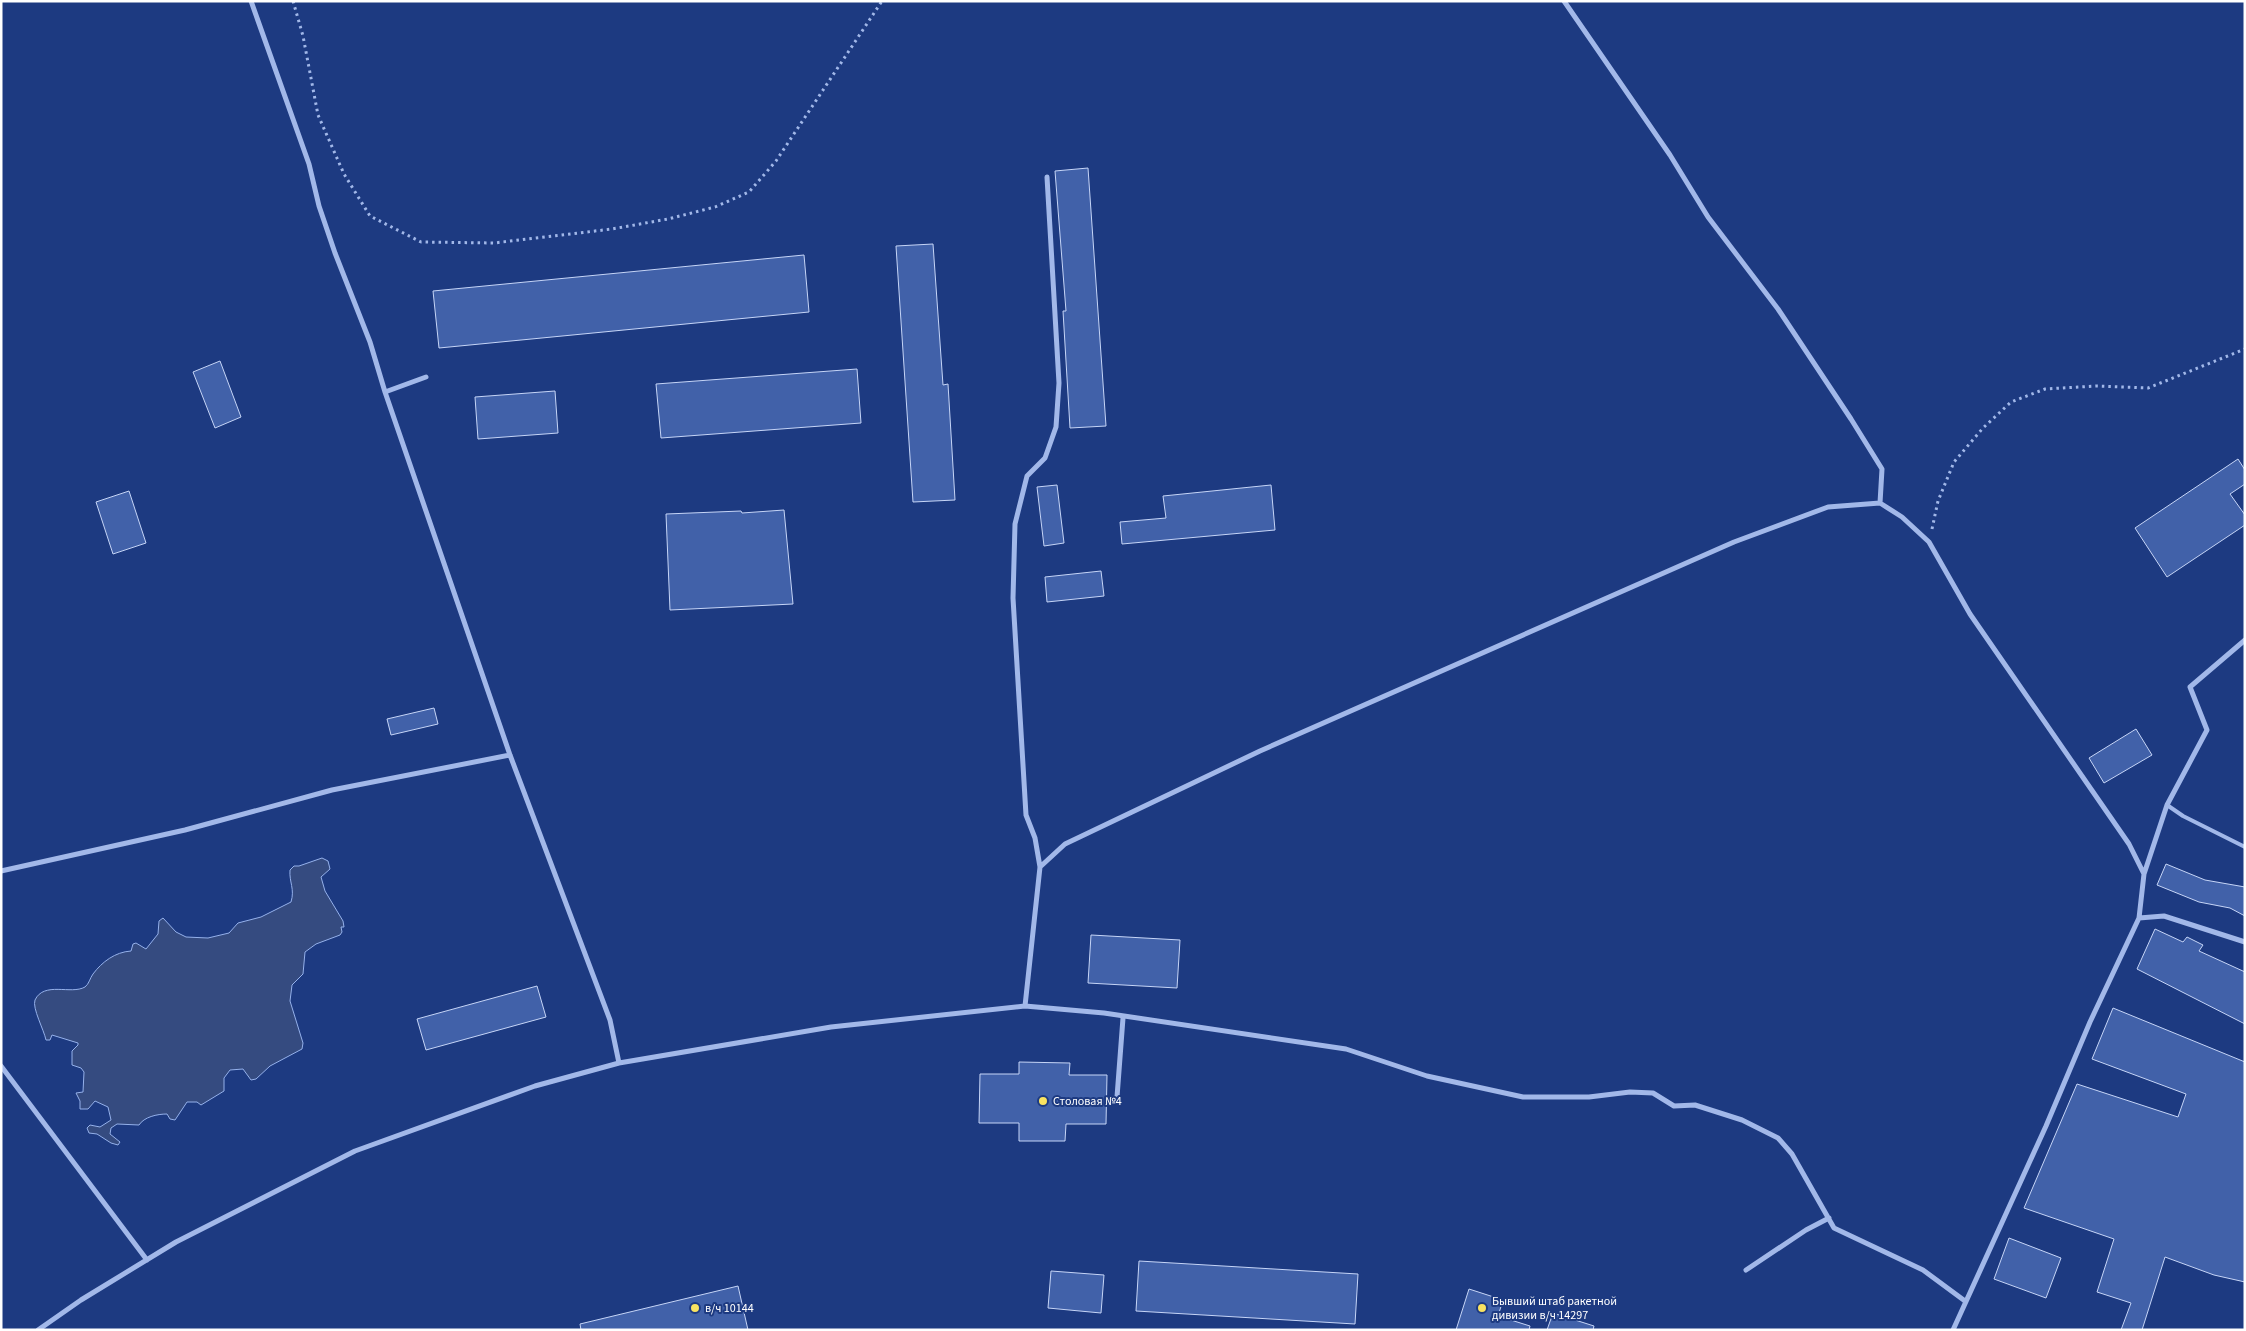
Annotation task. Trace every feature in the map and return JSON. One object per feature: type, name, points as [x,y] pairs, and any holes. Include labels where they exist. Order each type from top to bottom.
[{"type":"street","points":[[251,1],[308,164],[334,253],[370,342],[385,392],[510,754],[610,1020],[619,1063]]},
{"type":"street","points":[[1564,1],[1670,155],[1708,217],[1778,309],[1856,427],[1882,470],[1880,502]]},
{"type":"street","points":[[1025,1006],[1040,867],[1035,838],[1026,816],[1013,598],[1015,524],[1027,476],[1045,458],[1056,427],[1059,383],[1047,177]]},
{"type":"street","points":[[385,392],[426,377]]},
{"type":"street","points":[[1040,867],[1064,844],[1260,751],[1654,576],[1734,542],[1828,507],[1880,502],[1902,517],[1929,542],[1970,614],[2130,844],[2144,874]]},
{"type":"street","points":[[1953,1330],[2046,1126],[2093,1014],[2139,918],[2144,874],[2168,805],[2207,730],[2190,686],[2245,640]]},
{"type":"street","points":[[1,871],[185,830],[332,790],[510,754]]},
{"type":"street","points":[[2139,918],[2164,916],[2245,942]]},
{"type":"street","points":[[38,1330],[176,1242],[355,1151],[535,1086],[619,1063],[699,1048],[851,1024],[1025,1006],[1104,1014],[1122,1018],[1283,1038],[1346,1049],[1426,1076],[1523,1097],[1589,1097],[1630,1092],[1653,1093],[1674,1106],[1695,1105],[1742,1120],[1778,1138],[1792,1154],[1834,1228],[1923,1270],[1965,1301]]},
{"type":"street","points":[[1117,1097],[1122,1018]]},
{"type":"street","points":[[1,1066],[147,1260]]},
{"type":"street","points":[[1746,1270],[1806,1230],[1829,1218]]},
{"type":"lane","points":[[2168,805],[2183,816],[2245,847]]},
{"type":"path","points":[[293,1],[303,36],[318,115],[344,174],[370,216],[420,242],[494,243],[612,229],[668,219],[715,207],[749,192],[776,161],[882,1]]},
{"type":"path","points":[[1929,542],[1938,501],[1954,462],[1983,428],[2011,402],[2045,389],[2096,386],[2148,388],[2245,349]]},
{"type":"water","points":[[322,858],[328,861],[330,869],[321,877],[325,891],[343,921],[344,927],[341,927],[342,932],[340,935],[316,944],[305,952],[303,974],[292,985],[290,1001],[303,1043],[302,1049],[270,1066],[256,1079],[251,1080],[243,1069],[230,1070],[224,1078],[224,1091],[201,1105],[197,1102],[187,1102],[175,1120],[170,1119],[167,1114],[163,1114],[147,1118],[139,1125],[117,1124],[111,1128],[110,1134],[120,1142],[118,1145],[97,1134],[89,1133],[87,1128],[90,1125],[100,1127],[111,1120],[108,1107],[95,1101],[88,1109],[80,1109],[80,1101],[76,1093],[83,1092],[84,1072],[81,1068],[72,1065],[72,1051],[78,1043],[52,1035],[50,1040],[46,1040],[35,1008],[35,1000],[39,994],[51,990],[73,990],[85,987],[92,976],[109,958],[131,951],[133,944],[136,943],[146,949],[158,934],[159,921],[163,918],[176,932],[186,937],[208,938],[229,933],[238,923],[261,917],[291,902],[290,870],[294,866]]},
{"type":"building","points":[[1088,168],[1106,426],[1070,428],[1063,311],[1066,311],[1055,171]]},
{"type":"building","points":[[933,244],[943,385],[948,384],[955,500],[913,502],[896,246]]},
{"type":"building","points":[[804,255],[809,312],[439,348],[433,291]]},
{"type":"building","points":[[220,361],[241,417],[215,428],[193,372]]},
{"type":"building","points":[[857,369],[861,423],[661,438],[656,384]]},
{"type":"building","points":[[555,391],[558,433],[478,439],[475,397]]},
{"type":"building","points":[[2238,459],[2245,470],[2245,484],[2230,494],[2245,515],[2245,525],[2167,577],[2135,528]]},
{"type":"building","points":[[1057,485],[1064,543],[1044,546],[1037,487]]},
{"type":"building","points":[[1271,485],[1275,530],[1122,544],[1120,522],[1166,518],[1163,496]]},
{"type":"building","points":[[129,491],[146,543],[113,554],[96,502]]},
{"type":"building","points":[[784,510],[793,604],[670,610],[666,514],[741,511],[742,513]]},
{"type":"building","points":[[1101,571],[1104,596],[1047,602],[1045,577]]},
{"type":"building","points":[[434,708],[438,724],[391,735],[387,719]]},
{"type":"building","points":[[2136,729],[2152,755],[2104,783],[2089,758]]},
{"type":"building","points":[[2166,864],[2205,880],[2245,887],[2245,916],[2230,908],[2199,902],[2157,885]]},
{"type":"building","points":[[2155,929],[2183,942],[2187,937],[2203,945],[2199,951],[2245,972],[2245,1024],[2137,969]]},
{"type":"building","points":[[1091,935],[1180,940],[1177,988],[1088,983]]},
{"type":"building","points":[[537,986],[546,1017],[426,1050],[417,1019]]},
{"type":"building","points":[[2113,1008],[2245,1062],[2245,1282],[2214,1275],[2165,1257],[2142,1330],[2121,1330],[2131,1303],[2097,1292],[2114,1239],[2024,1208],[2077,1084],[2178,1117],[2186,1094],[2092,1059]]},
{"type":"building","points":[[1019,1062],[1070,1063],[1069,1075],[1107,1075],[1106,1124],[1066,1124],[1065,1141],[1019,1141],[1019,1123],[979,1123],[980,1074],[1019,1074]]},
{"type":"building","points":[[2009,1238],[2061,1258],[2046,1298],[1994,1279]]},
{"type":"building","points":[[1139,1261],[1358,1274],[1355,1324],[1136,1311]]},
{"type":"building","points":[[1051,1271],[1104,1275],[1101,1313],[1048,1308]]},
{"type":"building","name":"в/ч 10144","points":[[738,1286],[748,1330],[581,1330],[580,1324]]},
{"type":"building","name":"Бывший штаб ракетной дивизии в/ч 14297","points":[[1469,1289],[1503,1300],[1498,1316],[1530,1326],[1529,1330],[1456,1330]]},
{"type":"building","name":"Бывший штаб ракетной дивизии в/ч 14297","points":[[1553,1313],[1594,1326],[1593,1330],[1547,1330]]},
{"type":"place","name":"Столовая №4","points":[[1043,1101]]},
{"type":"place","name":"в/ч 10144","points":[[695,1308]]},
{"type":"place","name":"Бывший штаб ракетной дивизии в/ч 14297","points":[[1482,1308]]}]
